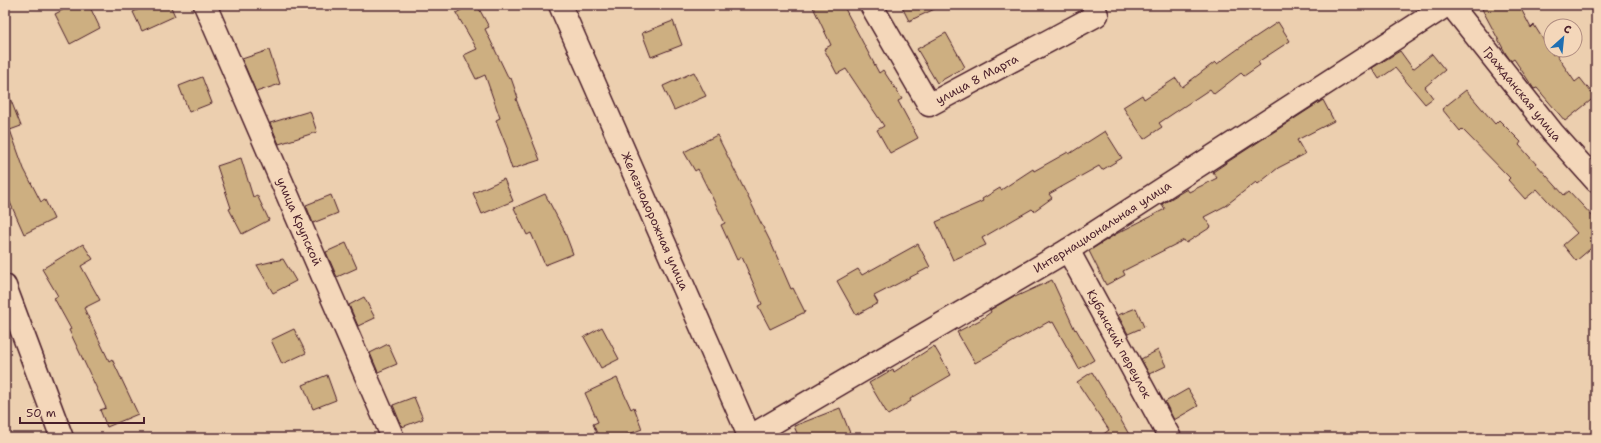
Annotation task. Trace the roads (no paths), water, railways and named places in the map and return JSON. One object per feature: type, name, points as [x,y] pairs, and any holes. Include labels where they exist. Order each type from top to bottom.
[{"type":"street","name":"улица Крупской","points":[[205,5],[393,438]]},
{"type":"street","name":"Железнодорожная улица","points":[[560,5],[749,437]]},
{"type":"street","name":"улица 8 Марта","points":[[871,5],[928,105],[1097,15],[1093,5]]},
{"type":"street","name":"Интернациональная улица","points":[[749,437],[1068,250],[1448,5]]},
{"type":"street","name":"Гражданская улица","points":[[1451,5],[1553,133],[1596,181]]},
{"type":"street","name":"Кубанский переулок","points":[[1068,250],[1170,438]]},
{"type":"street","points":[[5,286],[62,438]]}]
